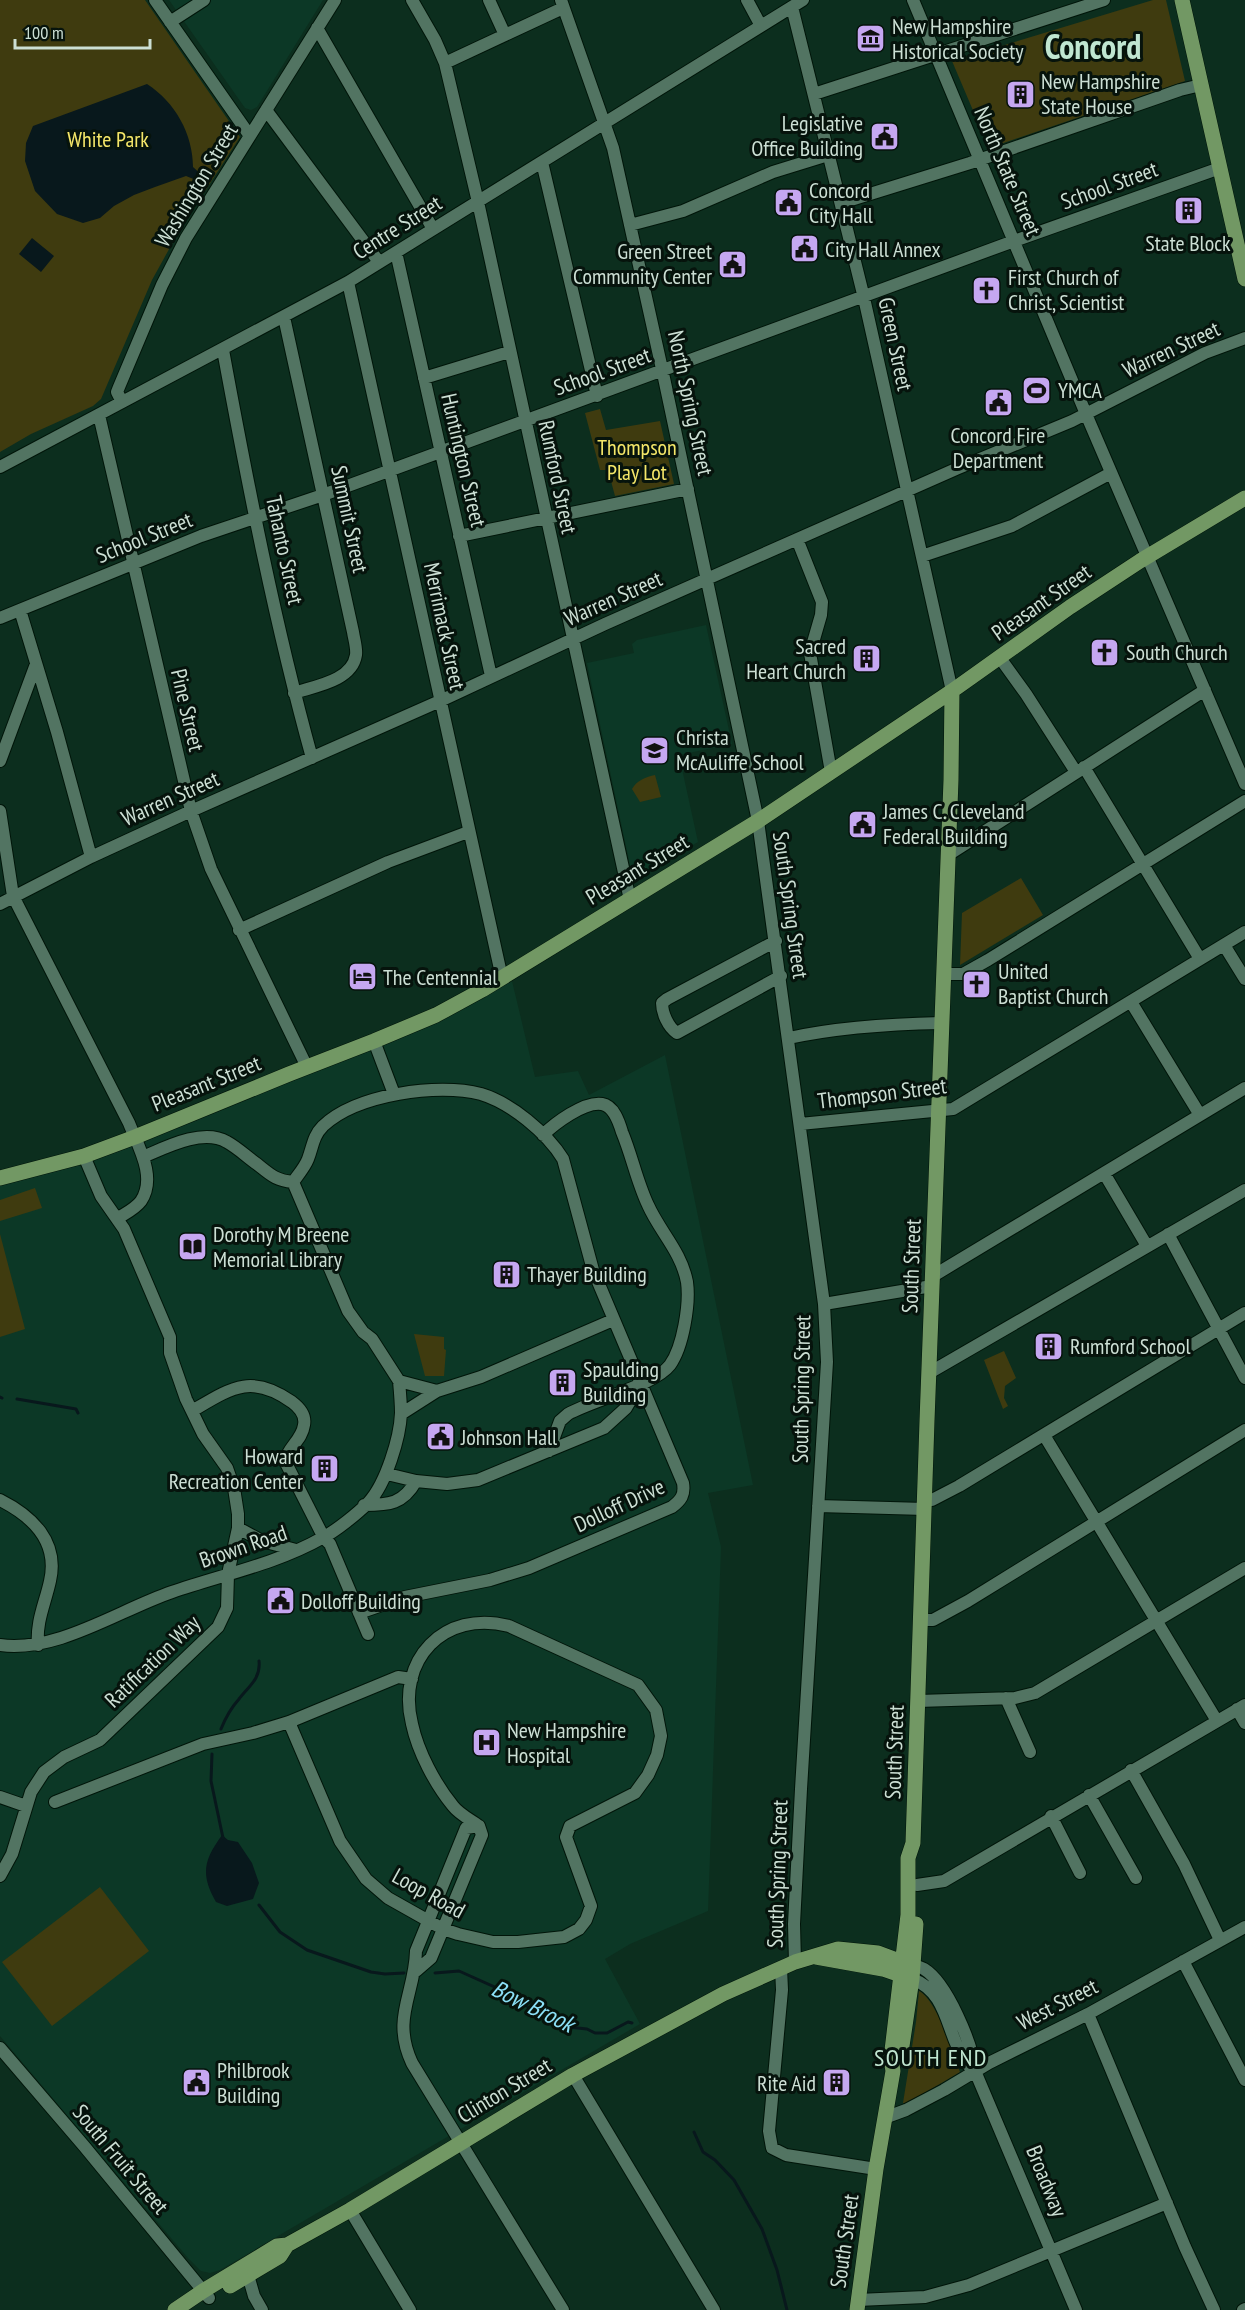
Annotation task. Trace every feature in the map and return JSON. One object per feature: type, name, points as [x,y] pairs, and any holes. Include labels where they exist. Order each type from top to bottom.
[{"type":"main road","points":[[1182,0],[1245,279]]},
{"type":"main road","name":"Pleasant Street","points":[[0,1178],[84,1156],[135,1137],[436,1015],[502,978],[758,821],[952,691],[1070,607],[1245,498]]},
{"type":"main road","name":"South Street","points":[[858,2305],[876,2169],[887,2117],[893,2071],[891,2059],[907,1970],[917,1885],[918,1857],[914,1843],[920,1620],[952,691]]},
{"type":"main road","name":"South Street","points":[[907,1970],[908,1858],[914,1843]]},
{"type":"main road","name":"Clinton Street","points":[[192,2310],[206,2294],[277,2246],[287,2245],[350,2210],[573,2074],[723,1994],[788,1965],[816,1957],[883,1969],[907,1970]]},
{"type":"main road","name":"Clinton Street","points":[[175,2310],[248,2275],[280,2256],[287,2245]]},
{"type":"street","points":[[155,0],[249,136]]},
{"type":"street","points":[[170,22],[204,0]]},
{"type":"street","name":"Washington Street","points":[[122,402],[117,392],[162,285],[186,238],[335,0]]},
{"type":"street","name":"Rumford Street","points":[[412,0],[435,40],[445,63],[478,202],[630,900]]},
{"type":"street","points":[[489,0],[505,35]]},
{"type":"street","points":[[747,0],[761,26]]},
{"type":"street","name":"Centre Street","points":[[0,467],[348,282],[803,0]]},
{"type":"street","name":"North State Street","points":[[913,0],[1086,414],[1149,556],[1245,784]]},
{"type":"street","points":[[814,94],[1104,0]]},
{"type":"street","points":[[445,63],[505,35],[562,4]]},
{"type":"street","name":"North Spring Street","points":[[562,4],[613,148],[663,371],[758,821]]},
{"type":"street","name":"Green Street","points":[[792,7],[864,298],[952,691]]},
{"type":"street","points":[[317,28],[433,229]]},
{"type":"street","points":[[840,203],[1201,85]]},
{"type":"street","points":[[266,110],[379,262]]},
{"type":"street","points":[[630,225],[683,212],[773,172],[828,155]]},
{"type":"street","points":[[542,162],[597,396]]},
{"type":"street","name":"School Street","points":[[0,618],[201,536],[323,495],[1014,241],[1220,168]]},
{"type":"street","name":"Huntington Street","points":[[396,252],[491,676]]},
{"type":"street","name":"Merrimack Street","points":[[348,282],[502,978]]},
{"type":"street","name":"Summit Street","points":[[284,317],[356,655],[346,672],[327,682],[294,693]]},
{"type":"street","name":"Warren Street","points":[[0,904],[92,857],[191,811],[797,539],[1086,414],[1195,358],[1245,338]]},
{"type":"street","name":"Tahanto Street","points":[[223,350],[294,693],[312,758]]},
{"type":"street","points":[[424,378],[509,352]]},
{"type":"street","name":"Pine Street","points":[[99,415],[191,811],[211,869],[307,1066]]},
{"type":"street","points":[[922,556],[1012,526],[1111,473]]},
{"type":"street","points":[[459,536],[688,489]]},
{"type":"street","points":[[797,539],[822,602],[821,615],[810,653],[831,772]]},
{"type":"street","points":[[20,610],[92,857]]},
{"type":"street","points":[[1000,658],[1080,770],[1142,863],[1200,959]]},
{"type":"street","points":[[0,761],[36,664]]},
{"type":"street","points":[[948,855],[1205,690]]},
{"type":"street","points":[[944,974],[963,974],[1245,801]]},
{"type":"street","points":[[0,811],[13,896],[143,1157],[147,1180],[142,1200],[118,1218]]},
{"type":"street","name":"South Spring Street","points":[[758,821],[781,976],[824,1304],[827,1362],[794,1924],[782,1990],[769,2131],[772,2148],[786,2155],[876,2169]]},
{"type":"street","points":[[239,930],[388,862],[468,832]]},
{"type":"street","name":"Thompson Street","points":[[800,1124],[953,1109],[1245,932]]},
{"type":"street","points":[[776,941],[662,1003],[667,1020],[677,1033],[781,976]]},
{"type":"street","points":[[1224,945],[1245,979]]},
{"type":"street","points":[[1131,1002],[1200,1115]]},
{"type":"street","points":[[789,1038],[810,1033],[884,1024],[941,1023]]},
{"type":"street","points":[[374,1041],[394,1094]]},
{"type":"street","points":[[824,1304],[932,1281],[1245,1088]]},
{"type":"street","name":"Dolloff Drive","points":[[293,1182],[308,1160],[315,1136],[324,1126],[357,1105],[394,1094],[446,1091],[481,1095],[513,1110],[543,1135],[563,1159],[589,1256],[613,1320],[683,1483],[684,1492],[680,1501],[663,1512],[529,1568],[490,1580],[405,1597],[359,1613]]},
{"type":"street","points":[[543,1135],[555,1123],[592,1105],[603,1104],[612,1110],[648,1207],[672,1242],[681,1261],[687,1281],[688,1302],[676,1354],[664,1371],[640,1384],[568,1414],[560,1421],[549,1451]]},
{"type":"street","points":[[143,1157],[203,1137],[215,1137],[226,1141],[279,1181],[293,1182],[348,1311],[363,1332],[372,1339],[399,1381],[437,1391]]},
{"type":"street","name":"Ratification Way","points":[[0,1876],[12,1854],[26,1806],[37,1782],[49,1768],[64,1757],[100,1740],[218,1627],[227,1608],[228,1574],[238,1528],[234,1488],[227,1468],[203,1434],[192,1411],[170,1353],[170,1337],[118,1218],[101,1196],[84,1156]]},
{"type":"street","points":[[1104,1173],[1147,1246]]},
{"type":"street","points":[[929,1372],[1245,1190]]},
{"type":"street","points":[[1168,1234],[1245,1378]]},
{"type":"street","points":[[818,1506],[925,1504],[959,1486],[1245,1313]]},
{"type":"street","points":[[401,1414],[437,1391],[481,1377],[613,1320]]},
{"type":"street","name":"Brown Road","points":[[0,1645],[12,1647],[38,1645],[169,1593],[296,1550],[324,1538],[369,1501],[387,1474],[401,1414],[399,1381]]},
{"type":"street","points":[[387,1474],[417,1481],[458,1484],[478,1480],[604,1428],[626,1408],[640,1384]]},
{"type":"street","points":[[192,1411],[213,1399],[251,1385],[262,1386],[280,1394],[298,1406],[304,1414],[304,1425],[301,1435],[287,1450],[285,1461],[324,1538],[330,1545],[368,1634]]},
{"type":"street","points":[[920,1620],[933,1620],[940,1616],[1245,1430]]},
{"type":"street","points":[[1044,1435],[1217,1721]]},
{"type":"street","points":[[364,1506],[387,1505],[408,1496],[417,1481]]},
{"type":"street","points":[[0,1500],[33,1520],[49,1548],[52,1569],[39,1615],[38,1645]]},
{"type":"street","points":[[238,1528],[262,1541],[296,1550]]},
{"type":"street","points":[[918,1701],[1006,1698],[1035,1693],[1245,1568]]},
{"type":"street","name":"Loop Road","points":[[289,1722],[340,1841],[366,1879],[388,1898],[443,1929],[458,1934],[501,1942],[564,1937],[579,1929],[586,1920],[591,1906],[566,1837],[570,1826],[636,1793],[657,1755],[661,1736],[656,1710],[638,1685],[509,1626],[491,1621],[471,1622],[455,1627],[437,1637],[424,1652],[412,1679],[408,1703],[412,1725],[436,1782],[454,1808],[479,1826]]},
{"type":"street","points":[[56,1802],[203,1744],[289,1722],[399,1677],[412,1679]]},
{"type":"street","points":[[1006,1698],[1030,1752]]},
{"type":"street","points":[[917,1885],[944,1881],[1051,1816],[1241,1707],[1245,1723]]},
{"type":"street","points":[[1131,1770],[1184,1864],[1220,1940]]},
{"type":"street","points":[[1089,1795],[1136,1878]]},
{"type":"street","points":[[0,1797],[26,1806]]},
{"type":"street","points":[[1051,1816],[1080,1873]]},
{"type":"street","points":[[416,1971],[431,1958],[482,1835],[479,1826],[466,1828],[416,1951],[416,1971],[403,2011],[404,2043],[412,2063],[563,2310]]},
{"type":"street","name":"West Street","points":[[887,2117],[912,2107],[975,2071],[1088,2014],[1220,1940],[1243,1932]]},
{"type":"street","points":[[1183,1961],[1245,2080]]},
{"type":"street","name":"Broadway","points":[[907,1970],[924,1969],[929,1973],[943,1989],[954,2008],[974,2055],[975,2071],[1076,2310]]},
{"type":"street","points":[[1088,2014],[1214,2310]]},
{"type":"street","name":"South Fruit Street","points":[[0,2048],[206,2294]]},
{"type":"street","points":[[573,2074],[714,2310]]},
{"type":"street","points":[[858,2305],[924,2296],[969,2285],[1167,2203]]},
{"type":"street","points":[[350,2210],[410,2310]]},
{"type":"street","points":[[248,2275],[254,2296],[262,2310]]},
{"type":"street","points":[[924,2296],[928,2310]]},
{"type":"shaded area","points":[[169,0],[323,0],[257,107],[251,110],[245,108]]},
{"type":"shaded area","points":[[147,84],[174,109],[190,143],[193,167],[204,177],[201,182],[186,176],[134,195],[114,206],[100,218],[83,223],[57,214],[35,191],[25,161],[26,143],[33,126]]},
{"type":"shaded area","points":[[32,238],[54,256],[41,272],[19,254]]},
{"type":"shaded area","name":"Christa McAuliffe School","points":[[706,625],[732,744],[679,755],[698,842],[633,879],[587,663],[634,653],[632,644],[637,640]]},
{"type":"shaded area","points":[[512,981],[535,1077],[578,1071],[589,1095],[665,1055],[753,1485],[708,1493],[721,1547],[708,1911],[630,1944],[605,1959],[640,2024],[220,2270],[210,2273],[201,2271],[0,2036],[0,1184],[441,1020]]},
{"type":"shaded area","points":[[222,1835],[228,1840],[238,1842],[252,1863],[259,1883],[253,1899],[227,1906],[216,1902],[206,1875],[211,1852]]},
{"type":"green space","name":"White Park","points":[[0,0],[145,0],[240,137],[178,233],[152,280],[101,399],[93,406],[31,434],[0,452]]},
{"type":"green space","points":[[1153,0],[1166,0],[1185,81],[989,148],[952,61]]},
{"type":"green space","name":"Thompson Play Lot","points":[[600,409],[606,430],[660,421],[674,484],[615,496],[608,470],[600,470],[585,413]]},
{"type":"green space","points":[[655,775],[661,797],[640,802],[632,789],[642,779]]},
{"type":"green space","points":[[1021,878],[1043,915],[960,965],[962,913]]},
{"type":"green space","points":[[35,1188],[42,1208],[0,1221],[0,1200]]},
{"type":"green space","points":[[0,1234],[25,1329],[0,1337]]},
{"type":"green space","points":[[414,1334],[444,1337],[444,1349],[446,1350],[444,1376],[425,1376]]},
{"type":"green space","points":[[1004,1351],[1016,1378],[1005,1386],[1004,1398],[1008,1406],[1003,1409],[984,1360]]},
{"type":"green space","points":[[100,1887],[149,1951],[52,2026],[2,1962]]},
{"type":"green space","points":[[919,1991],[926,1996],[938,2015],[960,2072],[906,2104],[903,2103]]},
{"type":"waterway","name":"Bow Brook","points":[[17,1399],[76,1409],[78,1413]]},
{"type":"waterway","name":"Bow Brook","points":[[221,1729],[233,1706],[256,1678],[259,1661]]},
{"type":"waterway","name":"Bow Brook","points":[[212,1754],[211,1781],[223,1838]]},
{"type":"waterway","name":"Bow Brook","points":[[259,1905],[280,1932],[307,1950],[371,1972],[404,1973]]},
{"type":"waterway","name":"Bow Brook","points":[[435,1973],[459,1971],[517,1997],[530,2009],[568,2027],[587,2029],[595,2033],[607,2033],[628,2022],[632,2023]]},
{"type":"waterway","name":"Bow Brook","points":[[694,2132],[703,2152],[715,2160],[734,2180],[762,2229],[777,2270],[787,2310]]},
{"type":"place","name":"New Hampshire Historical Society","points":[[871,39]]},
{"type":"place","name":"New Hampshire State House","points":[[1020,94]]},
{"type":"place","name":"Legislative Office Building","points":[[884,136]]},
{"type":"place","name":"Concord City Hall","points":[[788,203]]},
{"type":"place","name":"State Block","points":[[1188,211]]},
{"type":"place","name":"City Hall Annex","points":[[804,249]]},
{"type":"place","name":"Green Street Community Center","points":[[733,264]]},
{"type":"place","name":"First Church of Christ, Scientist","points":[[987,290]]},
{"type":"place","name":"YMCA","points":[[1037,390]]},
{"type":"place","name":"Concord Fire Department","points":[[998,403]]},
{"type":"place","name":"South Church","points":[[1105,652]]},
{"type":"place","name":"Sacred Heart Church","points":[[867,659]]},
{"type":"place","name":"Christa McAuliffe School","points":[[655,750]]},
{"type":"place","name":"James C. Cleveland Federal Building","points":[[862,824]]},
{"type":"place","name":"The Centennial","points":[[362,977]]},
{"type":"place","name":"United Baptist Church","points":[[977,984]]},
{"type":"place","name":"Dorothy M Breene Memorial Library","points":[[192,1247]]},
{"type":"place","name":"Thayer Building","points":[[506,1274]]},
{"type":"place","name":"Rumford School","points":[[1049,1346]]},
{"type":"place","name":"Spaulding Building","points":[[562,1382]]},
{"type":"place","name":"Johnson Hall","points":[[440,1437]]},
{"type":"place","name":"Howard Recreation Center","points":[[324,1469]]},
{"type":"place","name":"Dolloff Building","points":[[280,1601]]},
{"type":"place","name":"New Hampshire Hospital","points":[[486,1743]]},
{"type":"place","name":"Philbrook Building","points":[[196,2083]]},
{"type":"place","name":"Rite Aid","points":[[837,2083]]},
{"type":"district","name":"Concord","points":[[1093,46]]},
{"type":"district","name":"SOUTH END","points":[[931,2057]]}]
